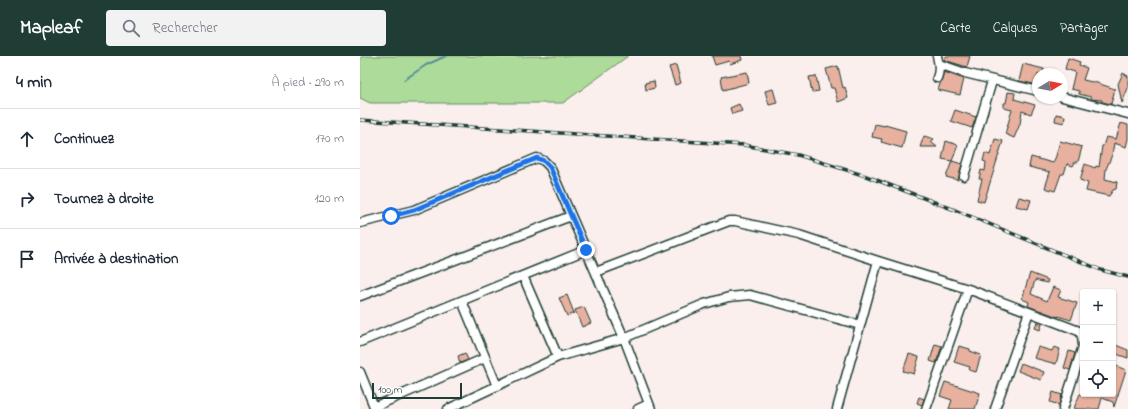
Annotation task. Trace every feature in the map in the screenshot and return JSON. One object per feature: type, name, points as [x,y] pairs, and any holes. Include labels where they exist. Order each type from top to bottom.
[{"type":"street","points":[[938,60],[940,71],[938,78]]},
{"type":"street","points":[[938,60],[965,73],[992,81],[1032,90]]},
{"type":"street","points":[[964,176],[992,81]]},
{"type":"street","points":[[1068,99],[1128,114]]},
{"type":"street","points":[[360,223],[414,210],[537,158],[544,161],[550,167],[596,272],[624,338],[650,407],[638,409]]},
{"type":"street","points":[[360,296],[571,216]]},
{"type":"street","points":[[596,272],[729,221],[799,234],[878,261],[968,289],[1079,331],[1082,336],[1083,346],[1063,409]]},
{"type":"street","points":[[360,342],[586,250]]},
{"type":"street","points":[[837,409],[878,261]]},
{"type":"street","points":[[523,276],[558,357]]},
{"type":"street","points":[[926,409],[968,289]]},
{"type":"street","points":[[448,409],[558,357],[624,338],[704,304],[729,297],[750,295],[860,325]]},
{"type":"street","points":[[462,301],[497,386]]},
{"type":"street","points":[[995,409],[1029,312]]},
{"type":"street","points":[[360,372],[375,408],[485,358]]},
{"type":"green space","points":[[364,56],[628,56],[563,103],[370,103],[360,98],[360,58]]},
{"type":"building","points":[[712,56],[741,56],[742,60],[730,64],[729,61],[715,65]]},
{"type":"building","points":[[946,56],[970,56],[967,67],[944,60]]},
{"type":"building","points":[[1068,58],[1080,62],[1079,65],[1087,68],[1083,80],[1115,89],[1111,104],[1102,102],[1102,100],[1091,99],[1091,97],[1079,94],[1079,91],[1071,89],[1075,72],[1065,68]]},
{"type":"building","points":[[1023,64],[1040,68],[1032,68],[1032,84],[1019,81]]},
{"type":"building","points":[[676,65],[681,83],[675,85],[669,67]]},
{"type":"building","points":[[838,66],[843,88],[845,87],[848,98],[838,102],[834,88],[831,88],[826,69]]},
{"type":"building","points":[[747,72],[749,83],[723,90],[721,77]]},
{"type":"building","points":[[944,72],[964,79],[960,95],[938,90]]},
{"type":"building","points":[[1123,73],[1128,76],[1128,88],[1122,103],[1118,84]]},
{"type":"building","points":[[816,76],[819,91],[812,92],[809,77]]},
{"type":"building","points":[[654,81],[655,88],[646,90],[645,83]]},
{"type":"building","points":[[773,89],[777,103],[769,105],[765,91]]},
{"type":"building","points":[[1008,92],[1015,93],[1014,99],[1035,105],[1031,114],[1022,111],[1020,124],[1014,138],[1005,134],[1012,110],[1004,108],[1004,103],[1006,103]]},
{"type":"building","points":[[739,104],[742,111],[732,114],[730,108]]},
{"type":"building","points":[[955,110],[976,117],[972,128],[951,121]]},
{"type":"building","points":[[1056,114],[1065,116],[1064,123],[1055,121]]},
{"type":"building","points":[[1121,123],[1128,125],[1128,139],[1126,147],[1114,143],[1112,155],[1106,169],[1105,179],[1117,182],[1116,189],[1113,190],[1109,196],[1086,191],[1088,183],[1080,180],[1085,164],[1095,168],[1096,166],[1099,167],[1102,146],[1106,137],[1116,139]]},
{"type":"building","points":[[875,124],[885,125],[906,131],[902,148],[881,142],[882,139],[872,137]]},
{"type":"building","points":[[924,136],[934,139],[931,142],[937,147],[920,147]]},
{"type":"building","points":[[995,139],[1003,141],[984,202],[977,200],[982,179],[979,179],[981,170],[985,171],[986,162],[983,161],[985,153],[990,155]]},
{"type":"building","points":[[946,141],[958,145],[952,161],[942,159]]},
{"type":"building","points":[[1060,141],[1082,147],[1078,162],[1075,162],[1073,166],[1067,164],[1064,174],[1061,174],[1055,191],[1045,188],[1050,172],[1029,167],[1031,157],[1053,163]]},
{"type":"building","points":[[952,161],[962,164],[958,180],[946,177]]},
{"type":"building","points":[[1019,197],[1031,200],[1028,209],[1016,206]]},
{"type":"building","points":[[1030,273],[1048,280],[1047,283],[1035,280],[1031,294],[1047,301],[1053,287],[1061,290],[1058,297],[1077,303],[1071,320],[1028,306],[1029,302],[1022,299]]},
{"type":"building","points":[[567,295],[574,313],[567,316],[559,298]]},
{"type":"building","points":[[584,307],[591,323],[582,327],[575,310]]},
{"type":"building","points":[[1037,322],[1042,324],[1040,330],[1035,328]]},
{"type":"building","points":[[935,344],[942,346],[936,363],[930,361]]},
{"type":"building","points":[[1116,345],[1128,350],[1128,358],[1116,353]]},
{"type":"building","points":[[959,346],[970,349],[970,351],[981,355],[976,372],[969,370],[970,367],[954,362]]},
{"type":"building","points":[[1038,347],[1052,351],[1054,347],[1060,349],[1056,364],[1034,358]]},
{"type":"building","points":[[1069,351],[1075,353],[1070,370],[1064,368]]},
{"type":"building","points":[[465,353],[468,360],[460,363],[458,356]]},
{"type":"building","points":[[909,354],[919,357],[914,374],[903,371]]},
{"type":"building","points":[[1021,363],[1044,372],[1041,380],[1018,371]]},
{"type":"building","points":[[1116,366],[1126,370],[1114,407],[1113,402],[1102,398],[1099,409],[1074,408],[1080,394],[1080,397],[1116,397]]},
{"type":"building","points":[[945,382],[980,393],[975,409],[949,409],[952,400],[940,396]]},
{"type":"building","points":[[1053,392],[1062,395],[1059,405],[1050,402]]},
{"type":"building","points":[[919,397],[924,399],[922,405],[917,403]]},
{"type":"waterway","points":[[404,80],[426,65],[446,56]]},
{"type":"railway","points":[[360,120],[744,145],[798,155],[866,176],[955,210],[1101,270],[1128,277]]},
{"type":"route","points":[[391,216],[414,210],[537,158],[544,161],[550,167],[586,250]]}]
